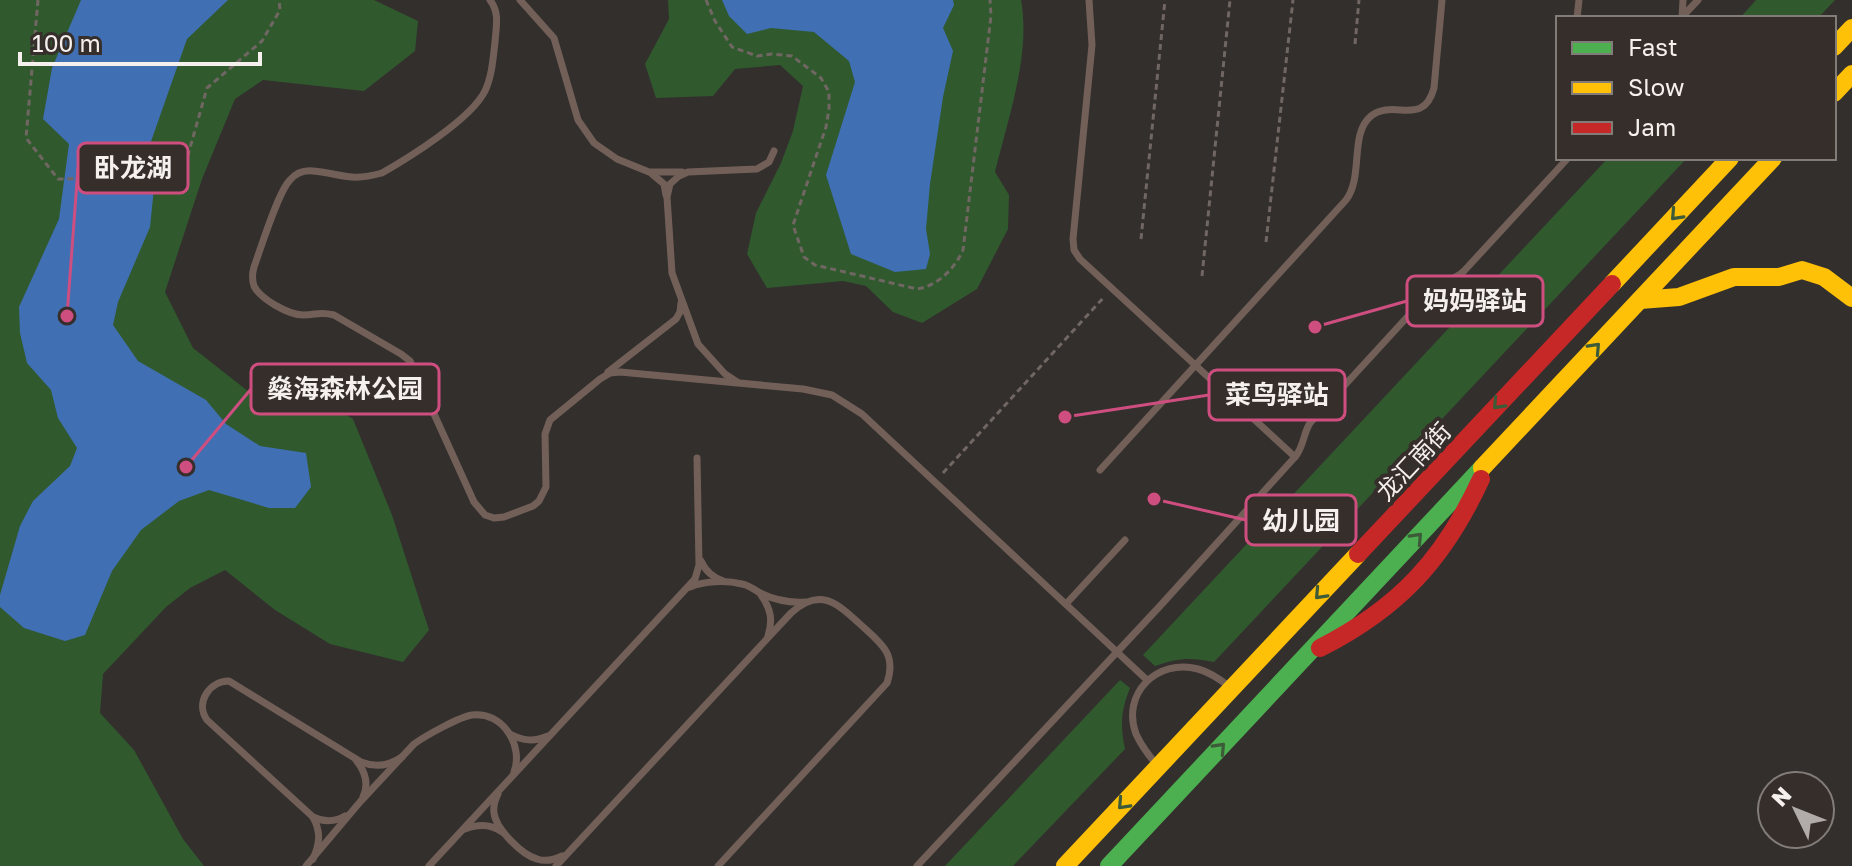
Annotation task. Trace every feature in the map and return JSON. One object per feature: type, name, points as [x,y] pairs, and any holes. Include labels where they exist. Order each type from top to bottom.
[{"type":"main road","points":[[1836,45],[1852,28]]},
{"type":"main road","points":[[1836,91],[1852,74]]},
{"type":"main road","name":"龙汇南街","points":[[1065,866],[1728,160]]},
{"type":"main road","points":[[1109,866],[1771,160]]},
{"type":"main road","points":[[1640,300],[1679,297],[1734,277],[1779,277],[1802,270],[1824,277],[1852,298]]},
{"type":"main road","points":[[1309,653],[1363,626],[1400,597],[1432,563],[1476,492],[1488,462]]},
{"type":"lane","points":[[490,0],[496,8],[497,18],[492,69],[486,89],[472,110],[382,173],[347,178],[309,171],[294,176],[284,187],[254,267],[256,291],[286,311],[303,315],[323,312],[334,315],[410,361],[474,502],[485,515],[494,518],[504,517],[539,501],[546,487],[546,427],[556,414],[676,319],[681,299]]},
{"type":"lane","points":[[520,0],[551,33],[557,44],[575,111],[589,136],[601,149],[649,172],[664,184],[672,273],[681,299],[700,348],[725,374],[739,383]]},
{"type":"lane","points":[[1089,0],[1092,45],[1074,250],[1080,259],[1295,457]]},
{"type":"lane","points":[[1100,470],[1351,194],[1356,180],[1360,134],[1366,122],[1378,112],[1418,109],[1429,101],[1434,88],[1442,0]]},
{"type":"lane","points":[[1684,16],[1698,0]]},
{"type":"lane","points":[[649,172],[757,169],[769,162],[774,151]]},
{"type":"lane","points":[[917,866],[1295,457],[1310,423],[1438,285],[1464,271],[1566,160]]},
{"type":"lane","points":[[667,197],[670,184],[688,172]]},
{"type":"lane","points":[[600,379],[620,372],[803,389],[832,395],[862,414],[1147,680]]},
{"type":"lane","points":[[429,866],[695,579],[699,565],[697,458]]},
{"type":"lane","points":[[1066,604],[1125,540]]},
{"type":"lane","points":[[698,555],[706,571],[727,583]]},
{"type":"lane","points":[[686,589],[702,583],[744,584],[772,598],[793,602],[834,602],[882,644],[891,661],[890,675],[881,691],[718,866]]},
{"type":"lane","points":[[757,591],[771,617],[766,640]]},
{"type":"lane","points":[[556,866],[791,613],[807,602]]},
{"type":"lane","points":[[1158,767],[1136,735],[1133,716],[1135,697],[1147,680],[1165,669],[1180,667],[1199,669],[1232,688]]},
{"type":"lane","points":[[313,859],[320,836],[313,817],[207,720],[202,710],[206,695],[220,681],[234,683],[369,765],[394,762],[402,757]]},
{"type":"lane","points":[[306,866],[360,802],[423,738],[472,715],[495,721],[521,739],[539,740],[553,733]]},
{"type":"lane","points":[[510,734],[518,757],[511,778]]},
{"type":"lane","points":[[356,759],[366,779],[360,802]]},
{"type":"lane","points":[[499,791],[494,812],[504,834]]},
{"type":"lane","points":[[313,817],[327,821],[339,819],[353,811]]},
{"type":"lane","points":[[461,831],[486,825],[498,829],[536,859],[559,858],[568,853]]},
{"type":"lane","points":[[525,853],[533,866]]},
{"type":"path","points":[[38,0],[26,138],[58,179],[171,177],[188,155],[207,88],[262,41],[280,10],[279,0]]},
{"type":"path","points":[[706,0],[732,47],[757,56],[792,56],[821,78],[829,92],[826,127],[793,225],[804,257],[815,265],[917,289],[937,282],[959,260],[963,250],[991,16],[990,0]]},
{"type":"path","points":[[1141,239],[1165,0]]},
{"type":"path","points":[[1202,276],[1230,0]]},
{"type":"path","points":[[1266,242],[1293,0]]},
{"type":"path","points":[[1355,44],[1359,0]]},
{"type":"path","points":[[935,482],[1112,288]]},
{"type":"green space","points":[[0,0],[374,0],[418,21],[415,51],[364,91],[263,80],[235,99],[202,179],[165,292],[193,348],[268,407],[311,393],[353,419],[392,515],[429,630],[403,662],[330,644],[275,610],[225,570],[190,588],[166,607],[103,674],[100,713],[134,750],[183,839],[204,866],[0,866]]},
{"type":"green space","points":[[668,0],[1021,0],[1021,64],[995,172],[1009,195],[1008,229],[977,289],[922,323],[893,312],[866,286],[843,281],[767,288],[747,254],[756,213],[793,131],[803,86],[780,65],[735,69],[713,96],[656,98],[645,64],[669,19]]},
{"type":"green space","points":[[1756,0],[1835,0],[1820,16],[1742,16]]},
{"type":"green space","points":[[1606,160],[1685,160],[1214,662],[1184,659],[1155,666],[1143,655]]},
{"type":"green space","points":[[1120,680],[1130,688],[1122,718],[1125,749],[1013,866],[945,866]]},
{"type":"water","points":[[81,0],[228,0],[187,39],[148,150],[155,178],[150,227],[118,302],[113,325],[138,361],[206,400],[226,424],[260,446],[306,453],[311,487],[295,508],[269,508],[209,490],[179,501],[141,530],[112,571],[85,635],[65,641],[24,628],[0,607],[0,595],[20,526],[33,501],[70,466],[77,448],[58,418],[51,390],[27,363],[20,333],[19,307],[59,219],[69,144],[43,119],[52,68]]},
{"type":"water","points":[[722,0],[953,0],[954,5],[943,28],[953,51],[930,184],[926,229],[930,254],[926,269],[895,272],[851,254],[826,175],[855,82],[849,61],[814,32],[771,28],[747,34],[729,16]]},
{"type":"traffic: fast","points":[[1109,866],[1482,468]]},
{"type":"traffic: slow","points":[[1836,45],[1852,28]]},
{"type":"traffic: slow","points":[[1836,91],[1852,74]]},
{"type":"traffic: slow","points":[[1612,284],[1728,160]]},
{"type":"traffic: slow","points":[[1482,468],[1771,160]]},
{"type":"traffic: slow","points":[[1640,300],[1679,297],[1734,277],[1779,277],[1802,270],[1824,277],[1852,298]]},
{"type":"traffic: slow","points":[[1065,866],[1358,554]]},
{"type":"traffic: jam","points":[[1358,554],[1612,284]]},
{"type":"traffic: jam","points":[[1320,648],[1373,616],[1416,578],[1451,534],[1481,479]]},
{"type":"place","name":"卧龙湖","points":[[67,316]]},
{"type":"place","name":"妈妈驿站","points":[[1315,327]]},
{"type":"place","name":"菜鸟驿站","points":[[1065,417]]},
{"type":"place","name":"燊海森林公园","points":[[186,467]]},
{"type":"place","name":"幼儿园","points":[[1154,499]]}]
